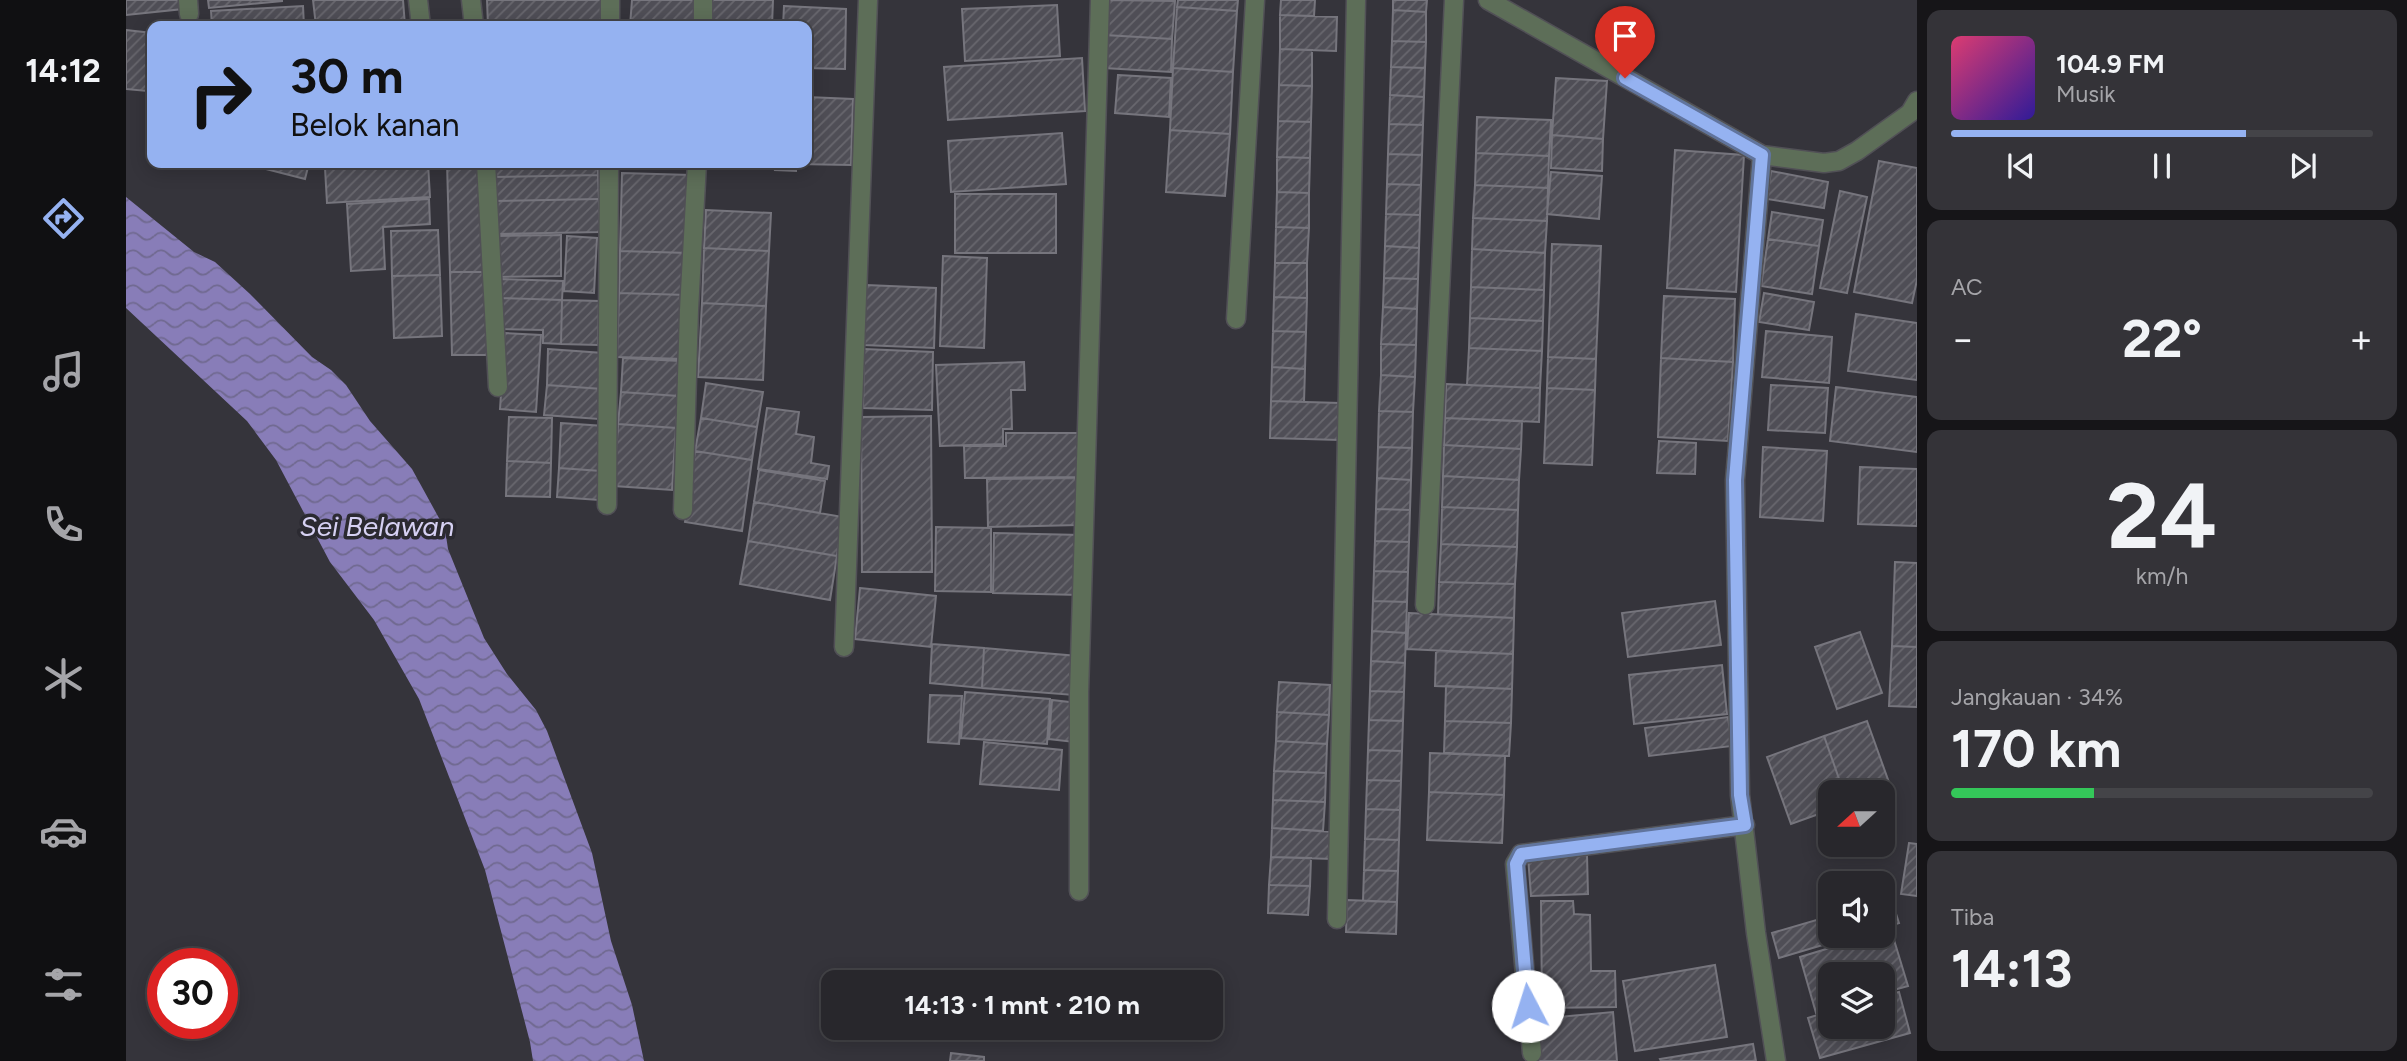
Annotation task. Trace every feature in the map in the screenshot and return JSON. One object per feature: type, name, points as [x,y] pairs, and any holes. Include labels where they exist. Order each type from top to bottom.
[{"type":"street","points":[[418,0],[420,21]]},
{"type":"street","points":[[471,0],[473,21]]},
{"type":"street","points":[[610,0],[610,21]]},
{"type":"street","points":[[702,21],[704,0]]},
{"type":"street","points":[[844,648],[868,0]]},
{"type":"street","points":[[1079,891],[1079,694],[1100,0]]},
{"type":"street","points":[[1236,320],[1255,0]]},
{"type":"street","points":[[1337,919],[1356,0]]},
{"type":"street","points":[[1425,605],[1454,0]]},
{"type":"street","points":[[1488,0],[1762,155],[1824,163],[1839,161],[1915,110]]},
{"type":"street","points":[[1762,155],[1735,480],[1740,795],[1756,933],[1776,1061]]},
{"type":"street","points":[[486,168],[498,387]]},
{"type":"street","points":[[607,505],[609,168]]},
{"type":"street","points":[[683,510],[697,168]]},
{"type":"street","points":[[1532,1053],[1516,864],[1521,854],[1745,825]]},
{"type":"water","name":"Sei Belawan","points":[[126,197],[194,252],[215,262],[312,357],[331,370],[346,385],[370,421],[412,469],[445,529],[448,549],[484,638],[507,674],[536,710],[547,731],[592,853],[611,941],[632,1005],[644,1061],[533,1061],[485,870],[419,699],[374,620],[330,562],[276,460],[247,421],[126,308]]},
{"type":"building","points":[[126,0],[182,0],[183,9],[126,15]]},
{"type":"building","points":[[208,0],[282,0],[282,1],[209,8]]},
{"type":"building","points":[[313,0],[403,0],[405,21],[315,21]]},
{"type":"building","points":[[487,0],[604,0],[604,21],[488,21]]},
{"type":"building","points":[[632,0],[699,0],[697,21],[630,21]]},
{"type":"building","points":[[709,0],[773,0],[772,21],[708,21]]},
{"type":"building","points":[[1107,0],[1175,1],[1172,39],[1105,35]]},
{"type":"building","points":[[1178,0],[1238,0],[1237,11],[1177,7]]},
{"type":"building","points":[[1281,0],[1315,0],[1314,16],[1280,15]]},
{"type":"building","points":[[1393,0],[1427,0],[1426,12],[1393,10]]},
{"type":"building","points":[[1057,5],[1060,56],[965,61],[962,9]]},
{"type":"building","points":[[303,6],[304,21],[212,21],[211,11]]},
{"type":"building","points":[[784,6],[846,9],[845,69],[812,68],[812,21],[783,21]]},
{"type":"building","points":[[1177,7],[1237,11],[1233,72],[1173,68]]},
{"type":"building","points":[[1393,10],[1426,12],[1426,42],[1392,41]]},
{"type":"building","points":[[1280,15],[1337,17],[1336,51],[1280,49]]},
{"type":"building","points":[[126,30],[147,32],[147,91],[126,89]]},
{"type":"building","points":[[1105,35],[1172,39],[1171,72],[1104,68]]},
{"type":"building","points":[[1392,41],[1426,42],[1425,68],[1391,67]]},
{"type":"building","points":[[1280,49],[1312,50],[1312,86],[1279,85]]},
{"type":"building","points":[[1082,58],[1085,111],[948,120],[944,67]]},
{"type":"building","points":[[1391,67],[1425,68],[1424,97],[1390,95]]},
{"type":"building","points":[[1173,68],[1233,72],[1230,134],[1170,130]]},
{"type":"building","points":[[1118,75],[1171,78],[1169,117],[1115,113]]},
{"type":"building","points":[[1556,78],[1607,81],[1603,139],[1552,135]]},
{"type":"building","points":[[1279,85],[1312,86],[1311,122],[1278,121]]},
{"type":"building","points":[[1390,95],[1424,97],[1423,125],[1389,124]]},
{"type":"building","points":[[812,97],[853,99],[851,165],[812,164]]},
{"type":"building","points":[[1477,117],[1551,120],[1549,156],[1476,153]]},
{"type":"building","points":[[1278,121],[1311,122],[1310,158],[1277,157]]},
{"type":"building","points":[[1389,124],[1423,125],[1422,155],[1388,154]]},
{"type":"building","points":[[1170,130],[1230,134],[1225,196],[1166,192]]},
{"type":"building","points":[[1062,133],[1066,184],[951,192],[948,141]]},
{"type":"building","points":[[1552,135],[1603,139],[1602,171],[1551,168]]},
{"type":"building","points":[[1675,150],[1744,155],[1736,292],[1667,288]]},
{"type":"building","points":[[1476,153],[1549,156],[1548,188],[1475,185]]},
{"type":"building","points":[[1388,154],[1422,155],[1421,185],[1387,184]]},
{"type":"building","points":[[1277,157],[1310,158],[1309,193],[1277,192]]},
{"type":"building","points":[[1879,161],[1917,168],[1917,280],[1912,303],[1854,292]]},
{"type":"building","points":[[262,168],[308,168],[305,179]]},
{"type":"building","points":[[325,168],[428,168],[430,197],[327,203]]},
{"type":"building","points":[[447,168],[484,168],[487,272],[450,272]]},
{"type":"building","points":[[491,168],[598,168],[598,175],[492,177]]},
{"type":"building","points":[[775,168],[796,168],[796,171]]},
{"type":"building","points":[[1771,171],[1828,182],[1824,208],[1767,199]]},
{"type":"building","points":[[1551,172],[1602,176],[1599,219],[1547,214]]},
{"type":"building","points":[[622,173],[691,175],[688,253],[620,251]]},
{"type":"building","points":[[598,175],[599,199],[492,201],[492,177]]},
{"type":"building","points":[[1387,184],[1421,185],[1420,215],[1386,214]]},
{"type":"building","points":[[1475,185],[1548,188],[1547,221],[1473,218]]},
{"type":"building","points":[[1840,191],[1867,197],[1847,293],[1820,288]]},
{"type":"building","points":[[1277,192],[1309,193],[1309,228],[1276,227]]},
{"type":"building","points":[[955,194],[1056,194],[1056,253],[955,253]]},
{"type":"building","points":[[429,199],[430,224],[383,227],[385,269],[351,271],[347,204]]},
{"type":"building","points":[[599,199],[600,232],[493,234],[492,201]]},
{"type":"building","points":[[706,210],[771,213],[769,251],[704,248]]},
{"type":"building","points":[[1772,212],[1823,220],[1819,246],[1768,239]]},
{"type":"building","points":[[1386,214],[1420,215],[1419,248],[1385,246]]},
{"type":"building","points":[[1473,218],[1547,221],[1545,253],[1472,249]]},
{"type":"building","points":[[1276,227],[1309,228],[1307,263],[1275,263]]},
{"type":"building","points":[[438,230],[440,275],[392,276],[391,231]]},
{"type":"building","points":[[561,235],[561,276],[496,277],[496,236]]},
{"type":"building","points":[[567,236],[597,238],[594,293],[564,291]]},
{"type":"building","points":[[1768,239],[1819,246],[1812,294],[1761,286]]},
{"type":"building","points":[[1552,244],[1601,246],[1596,359],[1548,357]]},
{"type":"building","points":[[1385,246],[1419,248],[1418,279],[1384,278]]},
{"type":"building","points":[[704,248],[769,251],[766,306],[702,303]]},
{"type":"building","points":[[1472,249],[1545,253],[1544,290],[1471,287]]},
{"type":"building","points":[[620,251],[688,253],[687,295],[619,293]]},
{"type":"building","points":[[943,256],[987,258],[984,348],[940,346]]},
{"type":"building","points":[[1275,263],[1307,263],[1307,298],[1274,297]]},
{"type":"building","points":[[450,272],[487,272],[488,355],[452,355]]},
{"type":"building","points":[[440,275],[442,336],[394,338],[392,276]]},
{"type":"building","points":[[1384,278],[1418,279],[1417,309],[1383,307]]},
{"type":"building","points":[[500,279],[563,281],[562,300],[500,298]]},
{"type":"building","points":[[866,285],[936,288],[934,348],[864,345]]},
{"type":"building","points":[[1471,287],[1544,290],[1543,321],[1470,318]]},
{"type":"building","points":[[619,293],[687,295],[685,359],[617,357]]},
{"type":"building","points":[[1764,293],[1814,302],[1809,330],[1759,322]]},
{"type":"building","points":[[1664,296],[1735,299],[1733,362],[1661,358]]},
{"type":"building","points":[[1274,297],[1307,298],[1306,332],[1273,331]]},
{"type":"building","points":[[500,298],[562,300],[561,344],[543,343],[543,330],[499,329]]},
{"type":"building","points":[[562,300],[599,301],[598,345],[561,344]]},
{"type":"building","points":[[702,303],[766,306],[763,380],[698,377]]},
{"type":"building","points":[[1383,307],[1417,309],[1416,345],[1381,344]]},
{"type":"building","points":[[1856,314],[1917,323],[1917,380],[1848,371]]},
{"type":"building","points":[[1470,318],[1543,321],[1542,351],[1469,348]]},
{"type":"building","points":[[1273,331],[1306,332],[1305,369],[1272,367]]},
{"type":"building","points":[[1766,331],[1832,337],[1829,383],[1762,377]]},
{"type":"building","points":[[505,333],[541,335],[536,412],[500,409]]},
{"type":"building","points":[[1381,344],[1416,345],[1415,377],[1381,375]]},
{"type":"building","points":[[1469,348],[1542,351],[1540,388],[1467,385]]},
{"type":"building","points":[[548,349],[603,353],[602,389],[547,385]]},
{"type":"building","points":[[864,349],[933,352],[932,410],[863,408]]},
{"type":"building","points":[[1548,357],[1596,359],[1595,390],[1547,388]]},
{"type":"building","points":[[623,358],[680,361],[678,396],[621,392]]},
{"type":"building","points":[[1661,358],[1733,362],[1728,441],[1658,437]]},
{"type":"building","points":[[1024,362],[1025,390],[1011,390],[1012,429],[1003,429],[1003,444],[940,446],[936,365]]},
{"type":"building","points":[[1272,367],[1305,369],[1304,402],[1271,401]]},
{"type":"building","points":[[1381,375],[1415,377],[1413,412],[1379,411]]},
{"type":"building","points":[[706,383],[763,392],[757,427],[701,418]]},
{"type":"building","points":[[1446,384],[1540,388],[1539,422],[1445,418]]},
{"type":"building","points":[[547,385],[602,389],[599,419],[544,415]]},
{"type":"building","points":[[1771,385],[1828,388],[1825,433],[1768,430]]},
{"type":"building","points":[[1836,387],[1917,397],[1917,452],[1830,441]]},
{"type":"building","points":[[1547,388],[1595,390],[1592,465],[1544,463]]},
{"type":"building","points":[[621,392],[678,396],[676,428],[618,424]]},
{"type":"building","points":[[1271,401],[1340,403],[1339,440],[1270,438]]},
{"type":"building","points":[[767,408],[799,412],[796,434],[814,437],[811,463],[829,466],[827,479],[758,469]]},
{"type":"building","points":[[1379,411],[1413,412],[1412,448],[1378,447]]},
{"type":"building","points":[[931,416],[932,572],[862,572],[861,417]]},
{"type":"building","points":[[509,417],[552,418],[551,463],[507,461]]},
{"type":"building","points":[[701,418],[757,427],[752,460],[695,451]]},
{"type":"building","points":[[1445,418],[1522,421],[1521,449],[1444,445]]},
{"type":"building","points":[[561,423],[604,426],[601,471],[559,468]]},
{"type":"building","points":[[618,424],[676,428],[672,490],[614,486]]},
{"type":"building","points":[[1006,433],[1085,433],[1085,477],[965,478],[964,446],[1006,446]]},
{"type":"building","points":[[1659,441],[1696,443],[1695,474],[1657,473]]},
{"type":"building","points":[[1444,445],[1521,449],[1519,480],[1443,476]]},
{"type":"building","points":[[1378,447],[1412,448],[1411,480],[1377,478]]},
{"type":"building","points":[[1763,447],[1827,451],[1823,521],[1760,517]]},
{"type":"building","points":[[695,451],[752,460],[742,531],[685,522]]},
{"type":"building","points":[[507,461],[551,463],[550,497],[506,496]]},
{"type":"building","points":[[1860,467],[1917,469],[1917,526],[1858,524]]},
{"type":"building","points":[[559,468],[601,471],[599,500],[557,497]]},
{"type":"building","points":[[759,470],[825,481],[820,513],[754,502]]},
{"type":"building","points":[[1443,476],[1519,480],[1518,510],[1442,507]]},
{"type":"building","points":[[1077,478],[1078,525],[988,527],[987,479]]},
{"type":"building","points":[[1377,478],[1411,480],[1410,510],[1376,509]]},
{"type":"building","points":[[754,502],[843,517],[837,556],[748,541]]},
{"type":"building","points":[[1442,507],[1518,510],[1517,547],[1441,544]]},
{"type":"building","points":[[1376,509],[1410,510],[1409,542],[1375,541]]},
{"type":"building","points":[[936,527],[991,528],[991,592],[935,591]]},
{"type":"building","points":[[994,533],[1081,535],[1080,595],[993,593]]},
{"type":"building","points":[[748,541],[837,556],[830,600],[740,584]]},
{"type":"building","points":[[1375,541],[1409,542],[1408,572],[1374,571]]},
{"type":"building","points":[[1441,544],[1517,547],[1515,584],[1439,582]]},
{"type":"building","points":[[1895,562],[1917,563],[1917,647],[1892,646]]},
{"type":"building","points":[[1374,571],[1408,572],[1407,602],[1373,601]]},
{"type":"building","points":[[1439,582],[1515,584],[1514,618],[1438,615]]},
{"type":"building","points":[[860,588],[936,596],[931,647],[855,639]]},
{"type":"building","points":[[1373,601],[1407,602],[1406,633],[1372,631]]},
{"type":"building","points":[[1715,601],[1721,645],[1628,657],[1622,613]]},
{"type":"building","points":[[1409,613],[1514,618],[1513,654],[1407,649]]},
{"type":"building","points":[[1372,631],[1406,633],[1405,663],[1371,661]]},
{"type":"building","points":[[1860,632],[1882,693],[1837,709],[1815,647]]},
{"type":"building","points":[[932,644],[984,648],[982,688],[930,683]]},
{"type":"building","points":[[1892,646],[1917,647],[1917,707],[1889,706]]},
{"type":"building","points":[[984,648],[1078,656],[1074,695],[982,688]]},
{"type":"building","points":[[1436,651],[1513,654],[1512,689],[1435,686]]},
{"type":"building","points":[[1371,661],[1405,663],[1404,692],[1370,691]]},
{"type":"building","points":[[1722,665],[1727,714],[1634,724],[1629,675]]},
{"type":"building","points":[[1279,682],[1330,685],[1329,715],[1277,712]]},
{"type":"building","points":[[1446,686],[1512,689],[1511,723],[1445,721]]},
{"type":"building","points":[[1370,691],[1404,692],[1403,721],[1369,720]]},
{"type":"building","points":[[965,692],[1050,699],[1047,744],[961,738]]},
{"type":"building","points":[[930,695],[962,696],[959,744],[928,742]]},
{"type":"building","points":[[1052,700],[1078,703],[1074,742],[1049,739]]},
{"type":"building","points":[[1277,712],[1329,715],[1327,744],[1276,741]]},
{"type":"building","points":[[1728,717],[1732,746],[1649,756],[1645,728]]},
{"type":"building","points":[[1369,720],[1403,721],[1402,751],[1368,750]]},
{"type":"building","points":[[1445,721],[1511,723],[1509,756],[1444,753]]},
{"type":"building","points":[[1867,721],[1888,780],[1839,780],[1824,736]]},
{"type":"building","points":[[1824,736],[1839,780],[1818,780],[1818,814],[1791,824],[1767,757]]},
{"type":"building","points":[[1276,741],[1327,744],[1326,773],[1274,771]]},
{"type":"building","points":[[984,742],[1062,750],[1059,790],[980,784]]},
{"type":"building","points":[[1368,750],[1402,751],[1401,781],[1367,780]]},
{"type":"building","points":[[1430,753],[1505,756],[1504,795],[1429,792]]},
{"type":"building","points":[[1274,771],[1326,773],[1325,802],[1273,800]]},
{"type":"building","points":[[1367,780],[1401,781],[1400,810],[1366,809]]},
{"type":"building","points":[[1429,792],[1504,795],[1502,843],[1427,840]]},
{"type":"building","points":[[1273,800],[1325,802],[1323,831],[1272,828]]},
{"type":"building","points":[[1366,809],[1400,810],[1399,840],[1365,839]]},
{"type":"building","points":[[1272,828],[1334,832],[1332,859],[1271,857]]},
{"type":"building","points":[[1365,839],[1399,840],[1398,871],[1364,870]]},
{"type":"building","points":[[1909,843],[1917,844],[1917,896],[1901,894]]},
{"type":"building","points":[[1587,855],[1588,894],[1531,896],[1528,857]]},
{"type":"building","points":[[1271,857],[1311,858],[1310,886],[1269,885]]},
{"type":"building","points":[[1364,870],[1398,871],[1397,902],[1363,901]]},
{"type":"building","points":[[1269,885],[1310,886],[1308,915],[1268,913]]},
{"type":"building","points":[[1347,900],[1397,902],[1396,934],[1346,932]]},
{"type":"building","points":[[1541,901],[1573,901],[1574,914],[1590,915],[1591,971],[1615,971],[1616,1007],[1542,1008]]},
{"type":"building","points":[[1818,920],[1818,946],[1779,958],[1772,933]]},
{"type":"building","points":[[1895,943],[1908,986],[1895,990],[1895,962],[1818,962],[1816,1013],[1800,957],[1830,948],[1895,948]]},
{"type":"building","points":[[1715,965],[1727,1037],[1635,1051],[1623,981]]},
{"type":"building","points":[[1899,992],[1910,1033],[1895,1037],[1895,993]]},
{"type":"building","points":[[1613,1012],[1617,1061],[1539,1061],[1536,1019]]},
{"type":"building","points":[[1818,1015],[1818,1039],[1888,1039],[1820,1058],[1808,1018]]},
{"type":"building","points":[[1753,1044],[1756,1061],[1660,1059]]},
{"type":"building","points":[[951,1053],[984,1057],[984,1061],[950,1061]]},
{"type":"route","points":[[1528,1006],[1516,864],[1521,854],[1745,825],[1740,795],[1735,480],[1762,155],[1625,78]]}]
